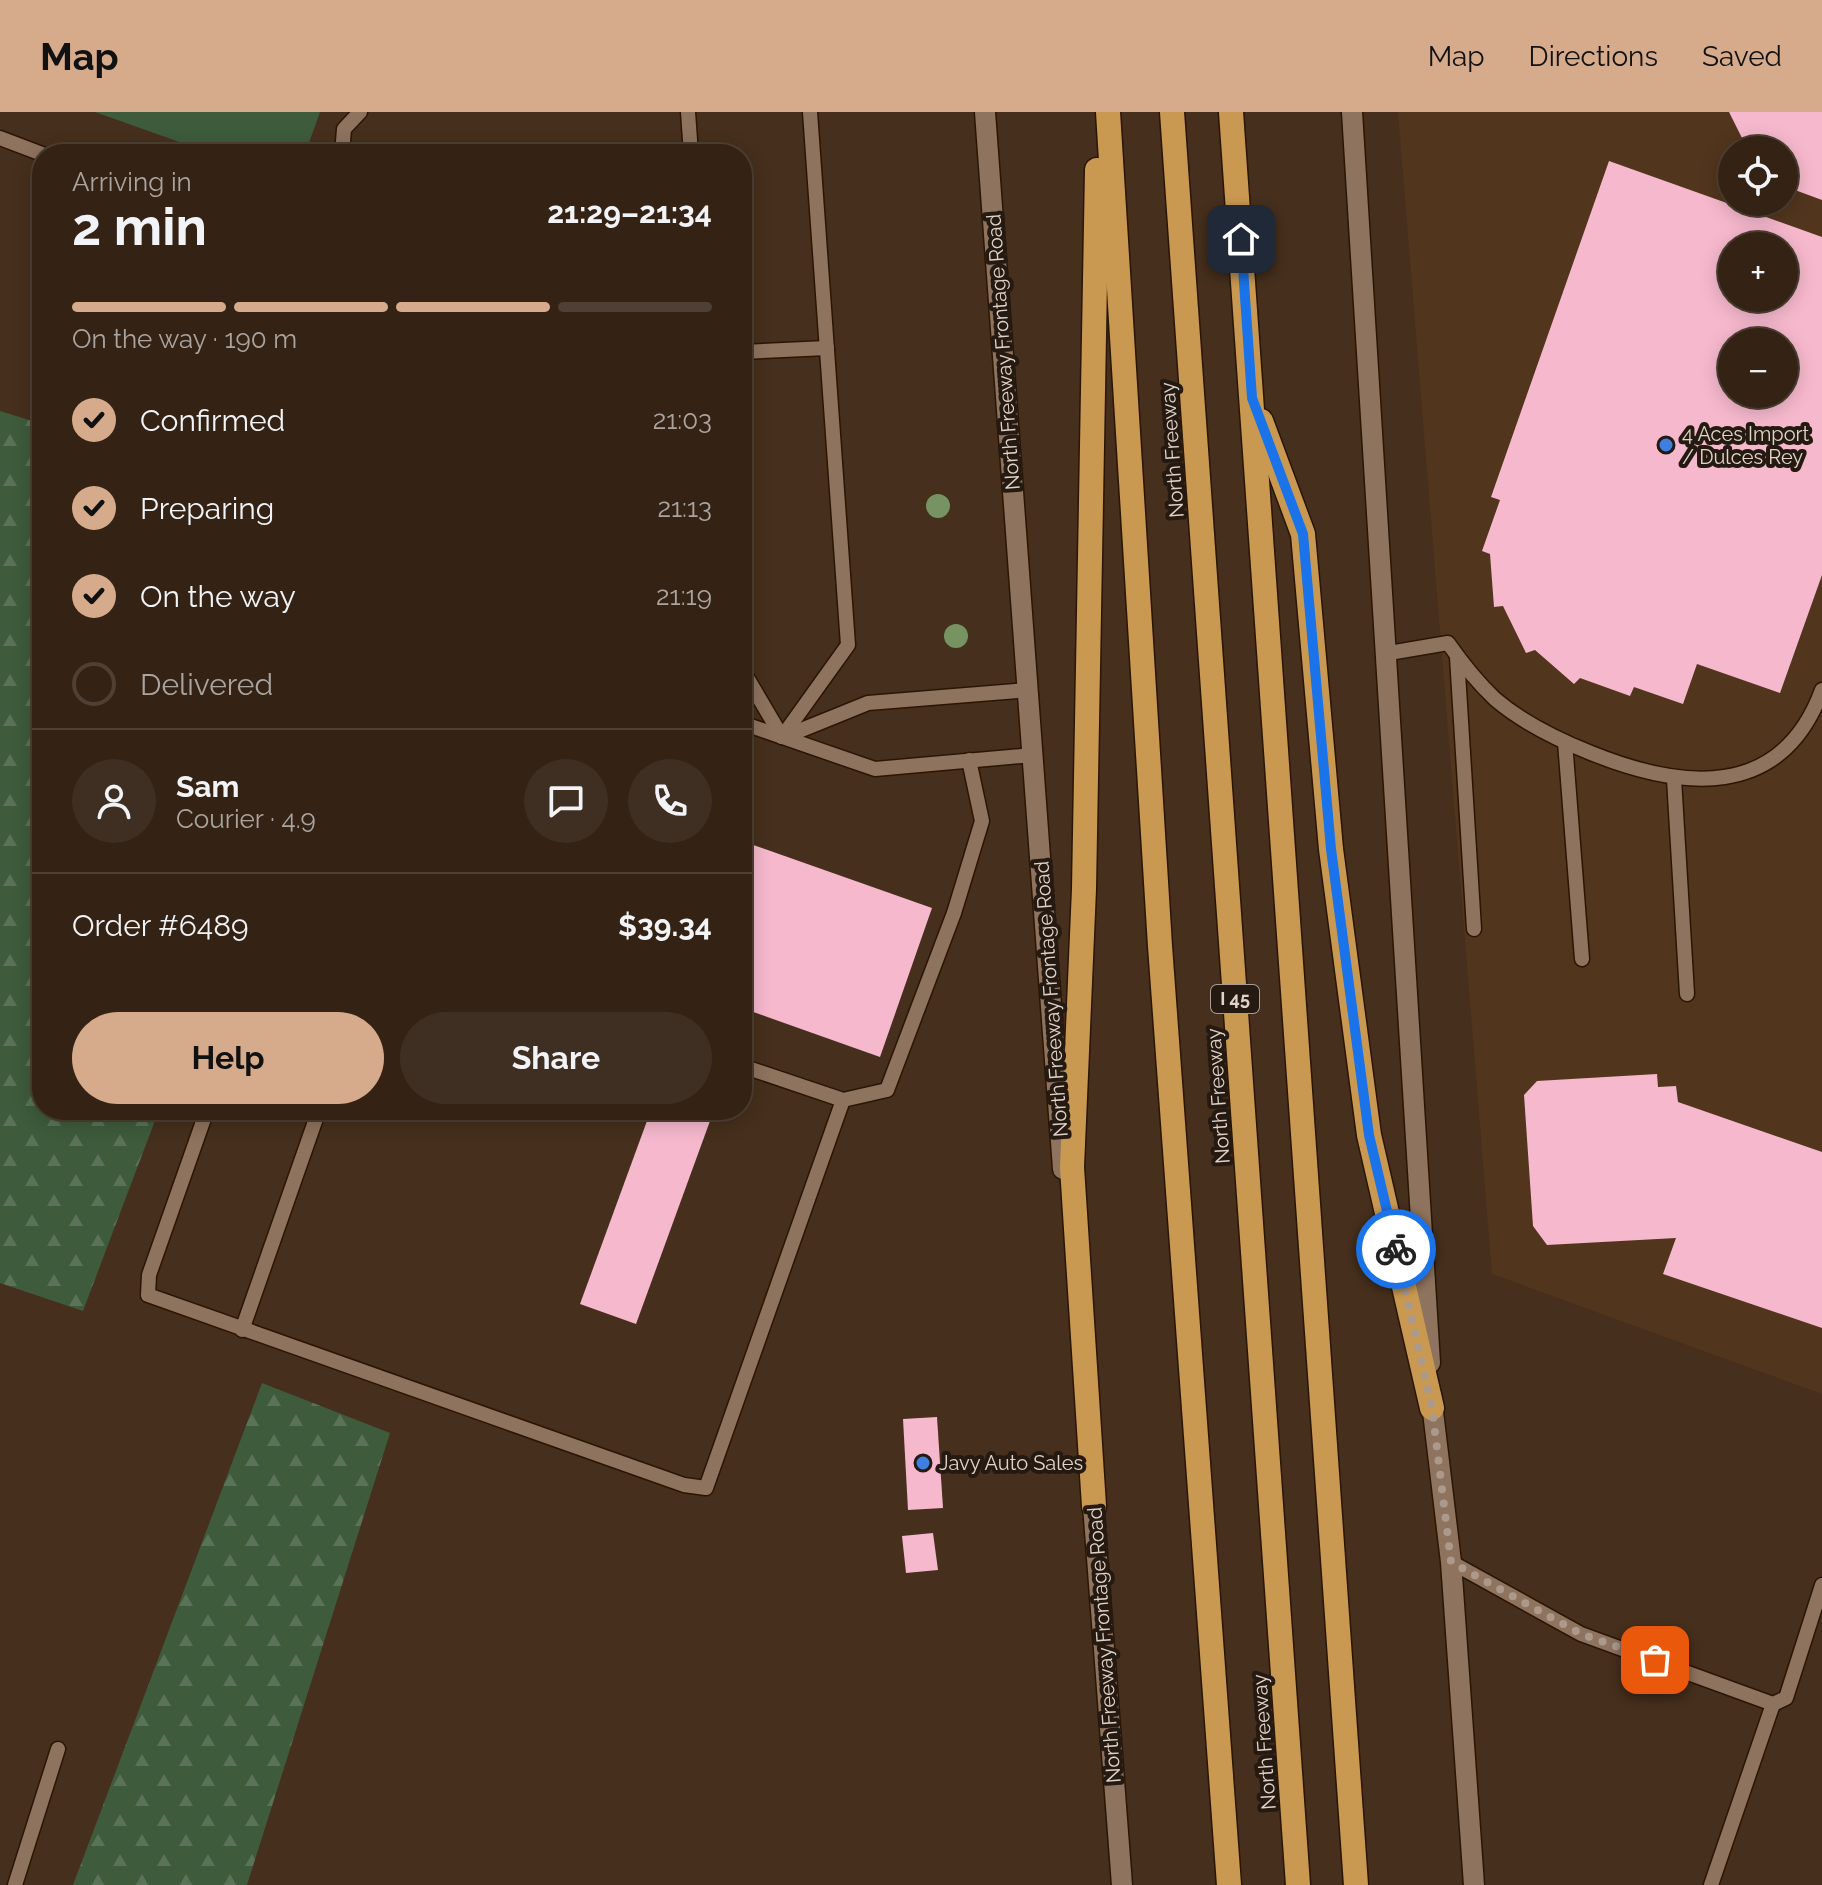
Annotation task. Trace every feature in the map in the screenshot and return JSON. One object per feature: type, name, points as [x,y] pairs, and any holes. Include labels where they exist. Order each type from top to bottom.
[{"type":"highway","points":[[1094,1506],[1072,1167],[1084,889],[1099,112]]},
{"type":"highway","points":[[1108,112],[1160,946],[1229,1885]]},
{"type":"highway","name":"North Freeway","points":[[1172,112],[1298,1885]]},
{"type":"highway","points":[[1231,112],[1356,1885]]},
{"type":"highway","points":[[1252,398],[1303,534],[1331,849],[1369,1135],[1432,1408]]},
{"type":"main road","name":"North Freeway Frontage Road","points":[[985,112],[1064,1186],[1094,1506],[1122,1885]]},
{"type":"main road","points":[[1357,113],[1432,1408],[1451,1562],[1474,1885]]},
{"type":"lane","points":[[343,144],[344,129],[360,112]]},
{"type":"lane","points":[[688,112],[690,144]]},
{"type":"lane","points":[[782,737],[848,645],[810,112]]},
{"type":"lane","points":[[0,138],[32,150]]},
{"type":"lane","points":[[752,352],[827,348]]},
{"type":"lane","points":[[1389,653],[1448,643],[1496,700],[1537,728],[1565,742],[1674,779],[1702,781],[1754,768],[1778,753],[1798,734],[1822,690]]},
{"type":"lane","points":[[1457,657],[1474,929]]},
{"type":"lane","points":[[752,686],[782,737]]},
{"type":"lane","points":[[782,737],[868,703],[1029,690]]},
{"type":"lane","points":[[752,726],[875,769],[1033,755]]},
{"type":"lane","points":[[1565,742],[1582,959]]},
{"type":"lane","points":[[752,1069],[843,1100],[887,1090],[949,928],[982,821],[969,760]]},
{"type":"lane","points":[[1674,779],[1687,994]]},
{"type":"lane","points":[[203,1120],[149,1275],[148,1295],[684,1485],[706,1488],[843,1100]]},
{"type":"lane","points":[[242,1330],[316,1120]]},
{"type":"lane","points":[[1451,1562],[1581,1634],[1773,1704],[1786,1698],[1822,1585]]},
{"type":"lane","points":[[1711,1885],[1773,1704]]},
{"type":"lane","points":[[15,1885],[58,1749]]},
{"type":"shaded area","points":[[1398,112],[1822,112],[1822,1394],[1492,1274]]},
{"type":"green space","points":[[95,112],[320,112],[309,144],[185,144]]},
{"type":"green space","points":[[0,411],[32,421],[32,1120],[155,1120],[83,1311],[0,1283]]},
{"type":"green space","points":[[262,1383],[390,1433],[247,1885],[73,1885]]},
{"type":"building","points":[[1729,112],[1822,112],[1822,200],[1798,191],[1798,136],[1741,136]]},
{"type":"building","name":"4 Aces Import / Dulces Rey","points":[[1609,161],[1718,200],[1718,216],[1763,216],[1822,237],[1822,575],[1780,693],[1697,664],[1683,704],[1634,687],[1630,696],[1580,678],[1574,684],[1535,650],[1526,653],[1503,606],[1494,607],[1490,554],[1482,551],[1500,500],[1491,497]]},
{"type":"building","points":[[752,845],[932,908],[880,1057],[752,1012]]},
{"type":"building","points":[[1657,1074],[1658,1087],[1676,1086],[1678,1102],[1822,1152],[1822,1328],[1663,1274],[1676,1238],[1547,1245],[1533,1226],[1524,1095],[1537,1081]]},
{"type":"building","points":[[647,1120],[710,1120],[636,1324],[580,1304]]},
{"type":"building","name":"Javy Auto Sales","points":[[937,1417],[943,1508],[908,1510],[903,1419]]},
{"type":"building","points":[[933,1533],[938,1570],[906,1573],[902,1536]]},
{"type":"way so far","points":[[1396,1249],[1432,1408],[1451,1562],[1581,1634],[1655,1660]]},
{"type":"place","name":"4 Aces Import / Dulces Rey","points":[[1666,445]]},
{"type":"place","name":"Javy Auto Sales","points":[[923,1463]]},
{"type":"route","points":[[1241,239],[1252,398],[1303,534],[1331,849],[1369,1135],[1396,1249]]}]
